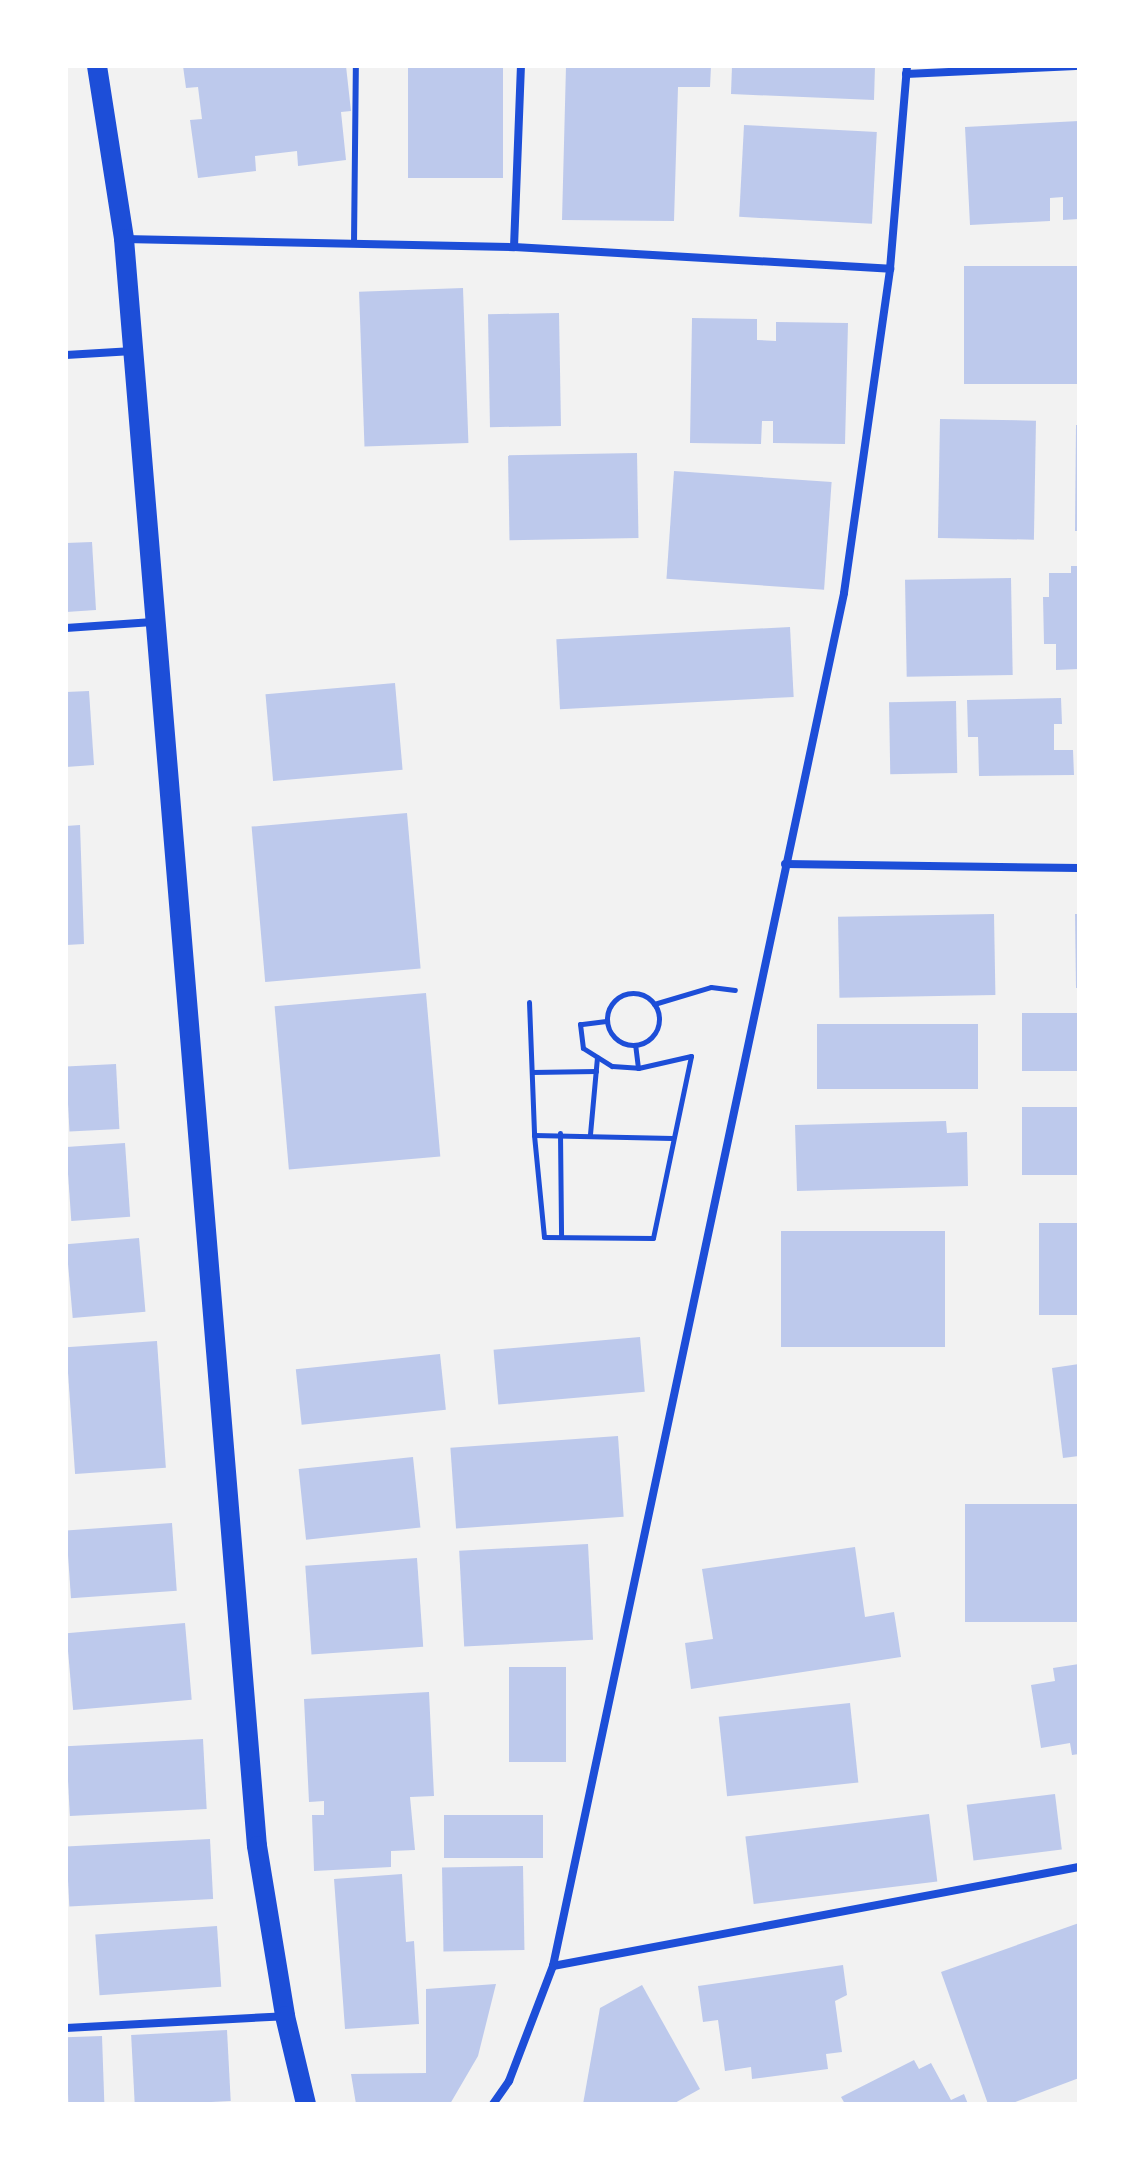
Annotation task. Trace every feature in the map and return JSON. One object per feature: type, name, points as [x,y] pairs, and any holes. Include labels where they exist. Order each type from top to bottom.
[{"type":"main road","points":[[97,66],[124,239],[257,1846],[285,2016],[306,2104]]},
{"type":"street","points":[[514,247],[521,66]]},
{"type":"street","points":[[493,2104],[509,2081],[553,1966],[844,593],[890,269],[906,70],[1076,66]]},
{"type":"street","points":[[124,239],[514,247],[890,269]]},
{"type":"street","points":[[66,355],[133,351]]},
{"type":"street","points":[[66,628],[158,621]]},
{"type":"street","points":[[785,864],[1079,868]]},
{"type":"street","points":[[553,1966],[1079,1867]]},
{"type":"street","points":[[66,2028],[285,2016]]},
{"type":"lane","points":[[354,244],[356,66]]},
{"type":"path","points":[[654,1004],[711,987],[758,993]]},
{"type":"path","points":[[627,993],[642,994],[654,1004],[658,1016],[656,1030],[648,1040],[635,1045],[614,1037],[606,1021],[609,1008],[627,993]]},
{"type":"path","points":[[529,1002],[534,1135],[544,1237],[653,1238],[691,1056],[638,1068],[612,1066],[583,1048],[580,1024],[606,1021]]},
{"type":"path","points":[[635,1045],[638,1068]]},
{"type":"path","points":[[590,1134],[597,1057]]},
{"type":"path","points":[[532,1072],[596,1071]]},
{"type":"path","points":[[534,1135],[560,1133],[672,1138]]},
{"type":"path","points":[[560,1133],[561,1235]]},
{"type":"building","points":[[183,66],[346,66],[351,111],[341,112],[346,160],[298,166],[297,151],[255,156],[256,171],[198,178],[190,120],[202,119],[198,87],[186,88]]},
{"type":"building","points":[[408,66],[503,66],[503,178],[408,178]]},
{"type":"building","points":[[566,66],[711,66],[710,87],[678,87],[674,221],[562,220]]},
{"type":"building","points":[[732,66],[875,66],[874,100],[731,94]]},
{"type":"building","points":[[1079,121],[1079,219],[1063,220],[1063,197],[1050,198],[1050,221],[970,225],[965,127]]},
{"type":"building","points":[[744,125],[877,132],[872,224],[739,217]]},
{"type":"building","points":[[964,266],[1079,266],[1079,384],[964,384]]},
{"type":"building","points":[[463,288],[468,443],[364,447],[359,292]]},
{"type":"building","points":[[559,313],[561,426],[490,427],[488,314]]},
{"type":"building","points":[[692,318],[757,319],[757,340],[776,341],[776,322],[848,323],[845,444],[773,443],[773,421],[762,421],[761,444],[690,443]]},
{"type":"building","points":[[940,419],[1036,421],[1034,540],[938,538]]},
{"type":"building","points":[[1076,425],[1079,425],[1079,531],[1075,531]]},
{"type":"building","points":[[637,453],[638,538],[510,540],[508,455]]},
{"type":"building","points":[[674,471],[832,482],[824,590],[666,579]]},
{"type":"building","points":[[92,542],[96,610],[66,612],[66,543]]},
{"type":"building","points":[[1071,566],[1079,566],[1079,669],[1056,670],[1056,644],[1044,644],[1043,597],[1049,597],[1049,573],[1071,573]]},
{"type":"building","points":[[1011,578],[1013,675],[907,677],[905,580]]},
{"type":"building","points":[[790,627],[794,697],[560,709],[556,639]]},
{"type":"building","points":[[395,683],[403,770],[273,781],[265,694]]},
{"type":"building","points":[[89,691],[94,765],[66,767],[66,692]]},
{"type":"building","points":[[1061,698],[1062,724],[1054,724],[1054,750],[1073,750],[1074,775],[979,776],[978,737],[968,737],[967,700]]},
{"type":"building","points":[[956,701],[957,773],[890,774],[889,702]]},
{"type":"building","points":[[407,813],[421,968],[265,982],[252,827]]},
{"type":"building","points":[[80,825],[84,944],[66,945],[66,826]]},
{"type":"building","points":[[994,914],[995,995],[839,998],[838,917]]},
{"type":"building","points":[[1075,914],[1079,914],[1079,988],[1076,988]]},
{"type":"building","points":[[426,993],[440,1156],[289,1170],[275,1006]]},
{"type":"building","points":[[1022,1013],[1079,1013],[1079,1071],[1022,1071]]},
{"type":"building","points":[[817,1024],[978,1024],[978,1089],[817,1089]]},
{"type":"building","points":[[116,1064],[119,1129],[69,1132],[66,1067]]},
{"type":"building","points":[[1022,1107],[1079,1107],[1079,1175],[1022,1175]]},
{"type":"building","points":[[946,1121],[947,1133],[967,1132],[968,1186],[797,1191],[795,1125]]},
{"type":"building","points":[[125,1143],[130,1217],[71,1221],[66,1147]]},
{"type":"building","points":[[1039,1223],[1079,1223],[1079,1315],[1039,1315]]},
{"type":"building","points":[[781,1231],[945,1231],[945,1347],[781,1347]]},
{"type":"building","points":[[139,1238],[145,1312],[73,1318],[66,1244]]},
{"type":"building","points":[[640,1337],[645,1392],[498,1405],[494,1350]]},
{"type":"building","points":[[157,1341],[166,1468],[75,1474],[66,1347]]},
{"type":"building","points":[[440,1354],[446,1410],[302,1425],[296,1369]]},
{"type":"building","points":[[1079,1364],[1079,1456],[1063,1458],[1052,1368]]},
{"type":"building","points":[[618,1436],[624,1517],[456,1529],[450,1448]]},
{"type":"building","points":[[413,1457],[420,1528],[306,1540],[299,1469]]},
{"type":"building","points":[[965,1504],[1079,1504],[1079,1622],[965,1622]]},
{"type":"building","points":[[172,1523],[177,1591],[71,1598],[66,1530]]},
{"type":"building","points":[[588,1544],[593,1640],[464,1647],[459,1551]]},
{"type":"building","points":[[855,1547],[865,1617],[894,1612],[901,1657],[691,1689],[685,1643],[713,1639],[702,1569]]},
{"type":"building","points":[[417,1558],[423,1647],[311,1655],[305,1566]]},
{"type":"building","points":[[185,1623],[192,1700],[73,1710],[66,1633]]},
{"type":"building","points":[[1079,1664],[1079,1754],[1072,1755],[1070,1743],[1041,1748],[1031,1685],[1055,1681],[1053,1668]]},
{"type":"building","points":[[509,1667],[566,1667],[566,1762],[509,1762]]},
{"type":"building","points":[[429,1692],[434,1796],[410,1797],[415,1850],[391,1851],[391,1867],[314,1871],[312,1815],[324,1815],[324,1801],[309,1802],[304,1699]]},
{"type":"building","points":[[850,1703],[858,1783],[727,1796],[719,1717]]},
{"type":"building","points":[[203,1739],[207,1809],[70,1816],[66,1746]]},
{"type":"building","points":[[1055,1794],[1062,1850],[973,1860],[967,1805]]},
{"type":"building","points":[[929,1814],[937,1881],[754,1904],[745,1837]]},
{"type":"building","points":[[444,1815],[543,1815],[543,1858],[444,1858]]},
{"type":"building","points":[[210,1839],[213,1899],[69,1906],[66,1847]]},
{"type":"building","points":[[523,1866],[524,1950],[443,1951],[442,1867]]},
{"type":"building","points":[[402,1874],[406,1942],[414,1941],[419,2024],[345,2029],[334,1879]]},
{"type":"building","points":[[1079,1923],[1079,2078],[1010,2104],[988,2104],[941,1972]]},
{"type":"building","points":[[217,1926],[221,1987],[100,1995],[95,1935]]},
{"type":"building","points":[[843,1965],[847,1995],[835,2001],[842,2052],[826,2054],[828,2069],[752,2079],[751,2067],[725,2071],[718,2020],[703,2022],[698,1986]]},
{"type":"building","points":[[496,1984],[478,2056],[450,2104],[356,2104],[351,2074],[426,2073],[426,1989]]},
{"type":"building","points":[[642,1985],[700,2089],[673,2104],[583,2104],[600,2008]]},
{"type":"building","points":[[227,2030],[231,2101],[135,2104],[131,2035]]},
{"type":"building","points":[[102,2036],[104,2104],[68,2104],[66,2037]]},
{"type":"building","points":[[914,2060],[919,2069],[931,2063],[951,2100],[964,2094],[968,2104],[845,2104],[841,2097]]}]
